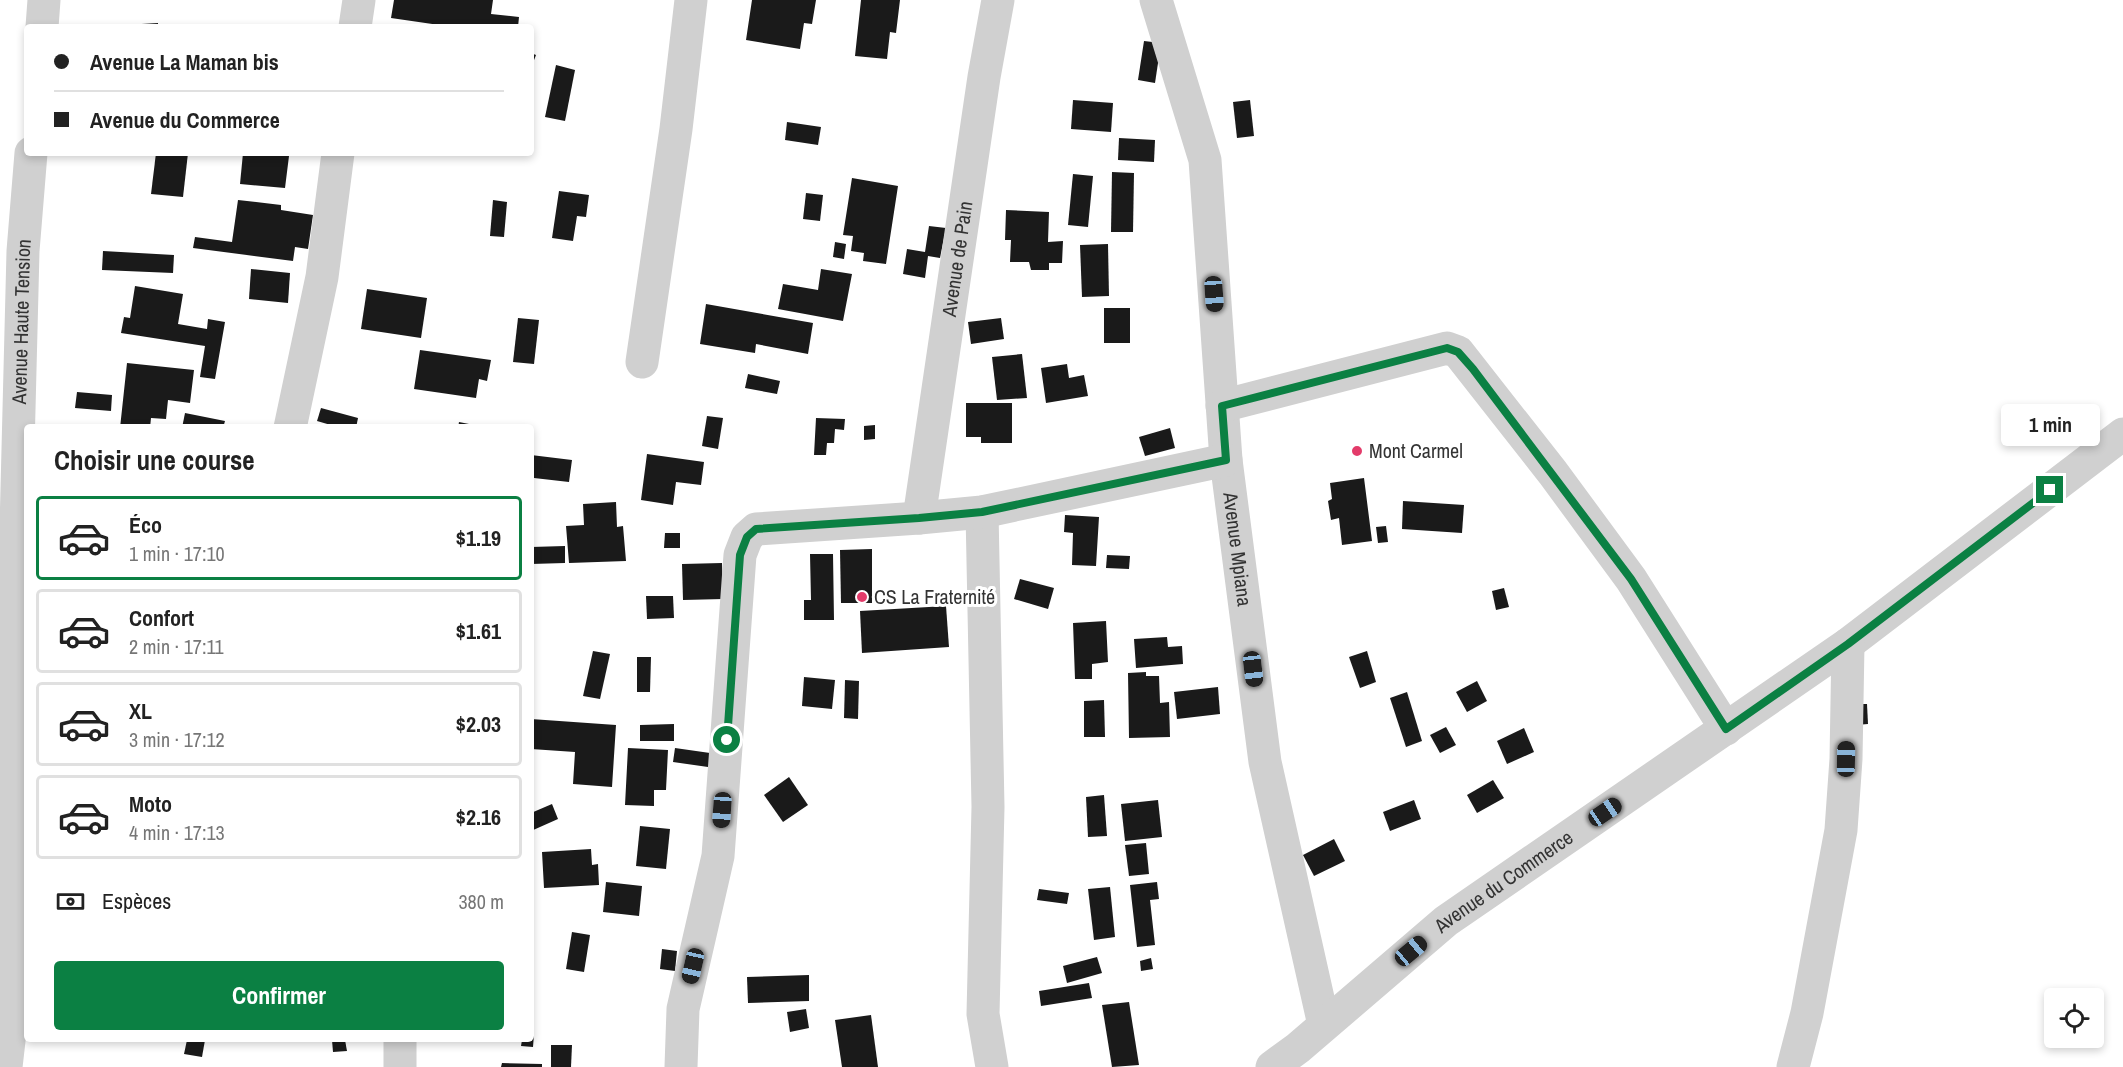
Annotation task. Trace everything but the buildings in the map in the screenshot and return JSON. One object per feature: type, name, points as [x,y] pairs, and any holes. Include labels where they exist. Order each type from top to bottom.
[{"type":"street","points":[[42,24],[44,0]]},
{"type":"street","points":[[355,24],[359,0]]},
{"type":"street","points":[[642,362],[676,129],[691,0]]},
{"type":"street","name":"Avenue de Pain","points":[[919,518],[984,77],[998,0]]},
{"type":"street","name":"Avenue Mpiana","points":[[1156,0],[1205,160],[1226,460],[1265,762],[1324,1025]]},
{"type":"street","name":"Avenue Haute Tension","points":[[6,1067],[8,978],[22,710],[8,563],[11,246],[30,156]]},
{"type":"street","points":[[291,424],[322,277],[338,156]]},
{"type":"street","points":[[1222,406],[1447,348],[1458,352],[1553,473],[1631,579],[1726,729]]},
{"type":"street","name":"Avenue du Commerce","points":[[1294,1061],[1324,1025],[1446,921],[1848,644],[2123,434]]},
{"type":"street","points":[[681,1067],[683,1009],[718,856],[740,555],[747,537],[756,529],[982,512],[1226,460]]},
{"type":"street","points":[[982,512],[988,807],[984,1014],[992,1067]]},
{"type":"street","points":[[1793,1067],[1807,1013],[1841,830],[1846,759],[1848,644]]},
{"type":"street","points":[[400,1042],[400,1067]]},
{"type":"place","name":"Mont Carmel","points":[[1357,451]]},
{"type":"place","name":"CS La Fraternité","points":[[862,597]]},
{"type":"route","points":[[727,740],[740,555],[747,537],[756,529],[982,512],[1226,460],[1222,406],[1447,348],[1458,352],[1473,369],[1631,579],[1726,729],[1848,644],[2050,490]]}]
